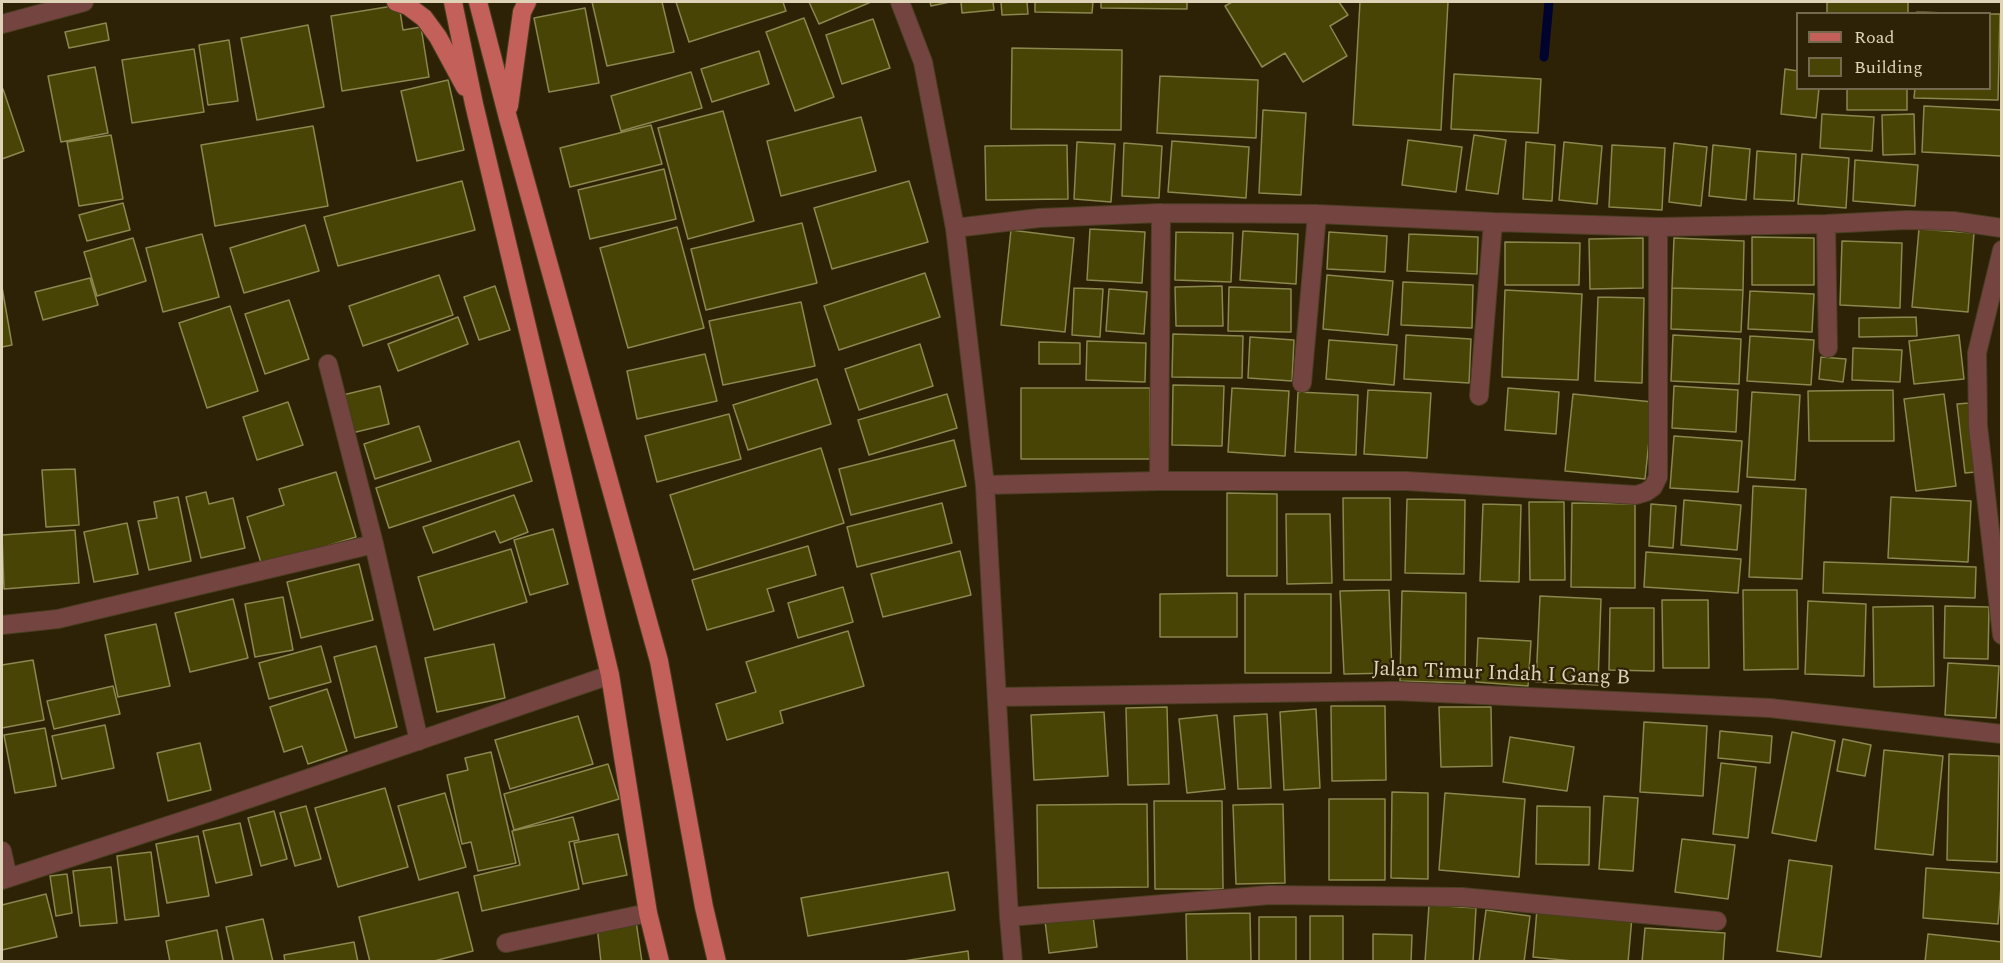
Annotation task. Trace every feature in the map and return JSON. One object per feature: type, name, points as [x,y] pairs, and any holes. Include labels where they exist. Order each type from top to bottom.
[{"type":"main road","points":[[396,2],[408,6],[424,18],[438,37],[474,104]]},
{"type":"main road","points":[[453,2],[474,104],[610,675],[648,912],[660,962]]},
{"type":"main road","points":[[478,2],[659,661],[704,907],[717,962]]},
{"type":"main road","points":[[508,118],[522,12],[527,2]]},
{"type":"street","points":[[2,24],[84,2]]},
{"type":"street","points":[[900,2],[923,63],[955,228],[985,485],[1013,962]]},
{"type":"street","points":[[955,228],[1039,218],[1161,213],[1317,214],[1658,227],[1906,220],[1953,221],[2001,228]]},
{"type":"street","points":[[1159,481],[1161,213]]},
{"type":"street","points":[[1302,383],[1317,214]]},
{"type":"street","points":[[1479,396],[1493,222]]},
{"type":"street","points":[[1826,224],[1828,348]]},
{"type":"street","points":[[985,485],[1159,481],[1406,481],[1636,495],[1646,492],[1653,487],[1658,477],[1658,227]]},
{"type":"street","points":[[2001,250],[1977,353],[1978,426],[1993,495],[2001,635]]},
{"type":"street","points":[[328,364],[374,544],[419,741]]},
{"type":"street","points":[[2,625],[58,618],[374,544]]},
{"type":"street","points":[[2,851],[5,879],[610,675]]},
{"type":"street","name":"Jalan Timur Indah I Gang B","points":[[997,697],[1395,691],[1770,708],[2001,734]]},
{"type":"street","points":[[1009,917],[1270,895],[1462,897],[1717,921]]},
{"type":"street","points":[[506,943],[648,912]]},
{"type":"building","points":[[592,2],[662,2],[674,52],[607,66]]},
{"type":"building","points":[[676,2],[783,2],[786,11],[689,42]]},
{"type":"building","points":[[809,2],[871,2],[819,24]]},
{"type":"building","points":[[930,2],[950,2],[931,6]]},
{"type":"building","points":[[961,2],[993,2],[994,10],[962,13]]},
{"type":"building","points":[[1001,2],[1027,2],[1028,14],[1002,15]]},
{"type":"building","points":[[1035,2],[1093,2],[1092,13],[1035,12]]},
{"type":"building","points":[[1101,2],[1187,2],[1187,9],[1101,8]]},
{"type":"building","points":[[1232,2],[1339,2],[1348,15],[1330,26],[1347,56],[1303,82],[1285,53],[1262,67],[1225,6]]},
{"type":"building","points":[[1360,2],[1448,2],[1441,130],[1353,125]]},
{"type":"building","points":[[1827,2],[1908,2],[1908,12],[1827,12]]},
{"type":"building","points":[[399,5],[403,30],[421,27],[429,77],[342,91],[331,16]]},
{"type":"building","points":[[585,8],[599,83],[549,92],[534,18]]},
{"type":"building","points":[[1991,14],[2000,14],[1998,100],[1914,98],[1915,90],[1991,90]]},
{"type":"building","points":[[804,18],[834,97],[795,111],[766,32]]},
{"type":"building","points":[[873,19],[890,68],[842,84],[826,35]]},
{"type":"building","points":[[106,23],[109,40],[69,48],[65,32]]},
{"type":"building","points":[[308,25],[324,107],[257,120],[241,38]]},
{"type":"building","points":[[229,40],[238,101],[208,105],[199,45]]},
{"type":"building","points":[[1012,48],[1122,50],[1121,130],[1011,129]]},
{"type":"building","points":[[194,49],[204,112],[132,123],[122,60]]},
{"type":"building","points":[[759,51],[769,84],[712,102],[701,69]]},
{"type":"building","points":[[95,67],[108,133],[61,142],[48,76]]},
{"type":"building","points":[[1785,69],[1796,71],[1796,90],[1819,90],[1816,118],[1781,114]]},
{"type":"building","points":[[691,72],[702,108],[621,131],[611,96]]},
{"type":"building","points":[[1454,74],[1541,79],[1538,133],[1451,129]]},
{"type":"building","points":[[1160,76],[1258,80],[1256,138],[1157,133]]},
{"type":"building","points":[[448,80],[464,150],[417,161],[401,91]]},
{"type":"building","points":[[2,90],[24,151],[2,159]]},
{"type":"building","points":[[1847,90],[1907,90],[1907,110],[1847,110]]},
{"type":"building","points":[[1924,106],[2002,110],[2001,156],[1922,152]]},
{"type":"building","points":[[1263,110],[1306,113],[1301,195],[1259,193]]},
{"type":"building","points":[[723,111],[754,221],[688,239],[658,128]]},
{"type":"building","points":[[1822,114],[1874,117],[1872,151],[1820,148]]},
{"type":"building","points":[[1914,114],[1915,154],[1883,155],[1882,115]]},
{"type":"building","points":[[861,117],[876,171],[781,196],[767,141]]},
{"type":"building","points":[[651,125],[662,164],[570,187],[560,148]]},
{"type":"building","points":[[313,126],[328,206],[215,226],[201,145]]},
{"type":"building","points":[[111,135],[123,199],[79,206],[67,142]]},
{"type":"building","points":[[1474,135],[1506,140],[1498,194],[1466,190]]},
{"type":"building","points":[[1408,140],[1462,147],[1456,192],[1402,185]]},
{"type":"building","points":[[1172,141],[1249,147],[1246,198],[1168,192]]},
{"type":"building","points":[[1077,142],[1115,144],[1111,202],[1074,199]]},
{"type":"building","points":[[1526,142],[1555,145],[1552,201],[1523,199]]},
{"type":"building","points":[[1564,142],[1602,146],[1597,204],[1559,200]]},
{"type":"building","points":[[1124,143],[1162,146],[1159,198],[1122,196]]},
{"type":"building","points":[[1674,143],[1707,147],[1701,206],[1669,202]]},
{"type":"building","points":[[1067,145],[1068,199],[986,200],[985,146]]},
{"type":"building","points":[[1612,145],[1665,148],[1662,210],[1609,207]]},
{"type":"building","points":[[1713,145],[1750,149],[1746,200],[1709,196]]},
{"type":"building","points":[[1757,151],[1796,154],[1794,201],[1754,199]]},
{"type":"building","points":[[1802,154],[1849,158],[1846,208],[1798,204]]},
{"type":"building","points":[[1855,160],[1918,165],[1915,206],[1853,201]]},
{"type":"building","points":[[664,169],[676,219],[590,239],[578,190]]},
{"type":"building","points":[[462,181],[475,230],[338,266],[324,217]]},
{"type":"building","points":[[909,181],[928,242],[832,269],[814,208]]},
{"type":"building","points":[[123,203],[130,230],[87,241],[79,215]]},
{"type":"building","points":[[802,223],[817,283],[706,310],[691,249]]},
{"type":"building","points":[[305,225],[319,271],[244,293],[230,248]]},
{"type":"building","points":[[677,227],[704,328],[628,348],[600,248]]},
{"type":"building","points":[[1090,229],[1145,232],[1142,283],[1087,280]]},
{"type":"building","points":[[1919,229],[1974,233],[1968,312],[1912,307]]},
{"type":"building","points":[[1011,230],[1074,238],[1065,332],[1001,325]]},
{"type":"building","points":[[1243,231],[1298,234],[1296,284],[1240,280]]},
{"type":"building","points":[[1176,232],[1233,233],[1231,282],[1175,280]]},
{"type":"building","points":[[1329,232],[1387,236],[1385,272],[1327,269]]},
{"type":"building","points":[[202,234],[219,297],[163,312],[146,248]]},
{"type":"building","points":[[1409,234],[1478,237],[1477,274],[1407,271]]},
{"type":"building","points":[[1752,237],[1814,238],[1814,285],[1752,285]]},
{"type":"building","points":[[133,238],[146,281],[97,296],[84,252]]},
{"type":"building","points":[[1643,238],[1643,288],[1590,289],[1589,239]]},
{"type":"building","points":[[1674,238],[1744,241],[1743,290],[1672,288]]},
{"type":"building","points":[[1842,241],[1902,243],[1900,308],[1840,305]]},
{"type":"building","points":[[1505,242],[1580,243],[1579,285],[1505,285]]},
{"type":"building","points":[[925,273],[940,317],[839,350],[824,306]]},
{"type":"building","points":[[439,275],[453,315],[363,346],[349,306]]},
{"type":"building","points":[[1327,275],[1393,281],[1388,335],[1323,329]]},
{"type":"building","points":[[90,278],[98,305],[43,320],[35,292]]},
{"type":"building","points":[[1403,282],[1473,285],[1472,328],[1401,325]]},
{"type":"building","points":[[495,286],[510,330],[479,340],[464,297]]},
{"type":"building","points":[[1222,286],[1223,326],[1176,326],[1175,287]]},
{"type":"building","points":[[2,287],[12,345],[2,347]]},
{"type":"building","points":[[1229,287],[1291,289],[1291,332],[1228,331]]},
{"type":"building","points":[[1074,288],[1103,289],[1100,337],[1072,335]]},
{"type":"building","points":[[1672,288],[1743,290],[1741,332],[1671,329]]},
{"type":"building","points":[[1109,289],[1147,292],[1144,334],[1106,331]]},
{"type":"building","points":[[1505,290],[1582,294],[1578,380],[1502,377]]},
{"type":"building","points":[[1750,291],[1814,294],[1812,332],[1748,329]]},
{"type":"building","points":[[1598,297],[1644,298],[1642,383],[1595,381]]},
{"type":"building","points":[[289,300],[309,359],[265,374],[245,314]]},
{"type":"building","points":[[801,302],[815,366],[723,385],[709,321]]},
{"type":"building","points":[[230,306],[258,391],[207,408],[179,323]]},
{"type":"building","points":[[458,317],[468,344],[398,371],[388,344]]},
{"type":"building","points":[[1916,317],[1917,336],[1859,337],[1859,318]]},
{"type":"building","points":[[1173,334],[1243,336],[1242,378],[1172,377]]},
{"type":"building","points":[[1406,335],[1471,339],[1469,383],[1404,379]]},
{"type":"building","points":[[1673,335],[1741,339],[1739,384],[1671,381]]},
{"type":"building","points":[[1959,335],[1964,379],[1914,384],[1909,341]]},
{"type":"building","points":[[1750,336],[1814,340],[1811,385],[1747,381]]},
{"type":"building","points":[[1250,337],[1294,340],[1292,381],[1248,378]]},
{"type":"building","points":[[1329,340],[1397,345],[1394,385],[1326,379]]},
{"type":"building","points":[[1087,341],[1146,343],[1145,382],[1086,380]]},
{"type":"building","points":[[1039,342],[1080,343],[1080,364],[1039,364]]},
{"type":"building","points":[[920,344],[933,386],[859,410],[845,369]]},
{"type":"building","points":[[1853,348],[1902,350],[1900,382],[1852,380]]},
{"type":"building","points":[[705,354],[717,401],[637,419],[627,371]]},
{"type":"building","points":[[1821,357],[1846,359],[1843,382],[1819,379]]},
{"type":"building","points":[[817,379],[831,424],[748,450],[733,405]]},
{"type":"building","points":[[1173,385],[1224,386],[1222,446],[1172,445]]},
{"type":"building","points":[[380,386],[389,424],[352,433],[343,395]]},
{"type":"building","points":[[1674,386],[1738,390],[1736,432],[1672,428]]},
{"type":"building","points":[[1021,388],[1150,388],[1150,459],[1021,459]]},
{"type":"building","points":[[1232,388],[1289,391],[1285,456],[1228,452]]},
{"type":"building","points":[[1508,388],[1559,392],[1556,434],[1505,430]]},
{"type":"building","points":[[1368,390],[1431,393],[1427,458],[1364,454]]},
{"type":"building","points":[[1893,390],[1894,441],[1809,441],[1808,391]]},
{"type":"building","points":[[1298,392],[1358,395],[1356,455],[1295,452]]},
{"type":"building","points":[[1752,392],[1800,395],[1795,480],[1747,477]]},
{"type":"building","points":[[947,394],[957,428],[869,455],[858,420]]},
{"type":"building","points":[[1573,394],[1653,402],[1645,479],[1565,471]]},
{"type":"building","points":[[1944,394],[1956,486],[1916,491],[1904,399]]},
{"type":"building","points":[[288,402],[303,445],[257,460],[243,417]]},
{"type":"building","points":[[1969,403],[1976,472],[1965,473],[1957,404]]},
{"type":"building","points":[[729,414],[741,459],[657,482],[645,436]]},
{"type":"building","points":[[419,426],[431,461],[375,479],[364,444]]},
{"type":"building","points":[[1674,436],[1742,441],[1738,492],[1670,488]]},
{"type":"building","points":[[954,440],[966,486],[851,515],[839,469]]},
{"type":"building","points":[[519,441],[532,481],[389,528],[376,488]]},
{"type":"building","points":[[821,448],[844,523],[694,570],[670,495]]},
{"type":"building","points":[[75,469],[79,525],[46,527],[42,470]]},
{"type":"building","points":[[336,472],[356,537],[262,566],[247,517],[284,505],[279,489]]},
{"type":"building","points":[[1753,486],[1806,489],[1802,579],[1749,577]]},
{"type":"building","points":[[206,492],[209,504],[233,498],[245,548],[201,558],[186,497]]},
{"type":"building","points":[[1227,493],[1277,494],[1277,576],[1227,576]]},
{"type":"building","points":[[514,495],[528,532],[500,543],[495,531],[433,553],[423,527]]},
{"type":"building","points":[[178,497],[191,561],[149,570],[138,521],[157,518],[154,502]]},
{"type":"building","points":[[1891,497],[1971,501],[1968,562],[1888,558]]},
{"type":"building","points":[[1343,498],[1390,498],[1391,580],[1344,580]]},
{"type":"building","points":[[1407,499],[1465,500],[1464,574],[1405,573]]},
{"type":"building","points":[[1684,500],[1741,505],[1737,550],[1681,545]]},
{"type":"building","points":[[1529,502],[1564,502],[1565,580],[1530,580]]},
{"type":"building","points":[[942,503],[952,543],[857,567],[847,527]]},
{"type":"building","points":[[1572,503],[1635,504],[1635,588],[1571,587]]},
{"type":"building","points":[[1483,504],[1521,505],[1519,582],[1480,581]]},
{"type":"building","points":[[1651,504],[1676,506],[1673,548],[1649,546]]},
{"type":"building","points":[[1286,514],[1330,514],[1332,583],[1287,584]]},
{"type":"building","points":[[127,523],[138,574],[94,582],[84,532]]},
{"type":"building","points":[[553,529],[568,584],[530,595],[514,540]]},
{"type":"building","points":[[75,530],[79,583],[4,589],[2,535]]},
{"type":"building","points":[[808,546],[816,575],[767,589],[774,611],[707,630],[692,580]]},
{"type":"building","points":[[511,549],[527,602],[434,630],[418,577]]},
{"type":"building","points":[[960,551],[971,595],[883,617],[871,574]]},
{"type":"building","points":[[1646,552],[1741,559],[1738,593],[1644,587]]},
{"type":"building","points":[[1824,562],[1976,567],[1975,598],[1823,593]]},
{"type":"building","points":[[359,564],[373,620],[301,638],[287,582]]},
{"type":"building","points":[[843,587],[853,622],[798,638],[788,603]]},
{"type":"building","points":[[1389,590],[1392,673],[1344,674],[1340,591]]},
{"type":"building","points":[[1743,590],[1797,590],[1798,669],[1744,670]]},
{"type":"building","points":[[1402,591],[1466,593],[1465,683],[1400,681]]},
{"type":"building","points":[[1237,593],[1237,637],[1160,637],[1160,594]]},
{"type":"building","points":[[1245,594],[1331,594],[1331,673],[1245,673]]},
{"type":"building","points":[[1540,596],[1601,599],[1598,685],[1536,682]]},
{"type":"building","points":[[283,597],[293,650],[255,657],[245,604]]},
{"type":"building","points":[[233,599],[248,658],[190,672],[175,613]]},
{"type":"building","points":[[1662,600],[1708,600],[1709,668],[1663,668]]},
{"type":"building","points":[[1808,601],[1866,604],[1864,676],[1805,674]]},
{"type":"building","points":[[1933,606],[1934,686],[1874,687],[1873,607]]},
{"type":"building","points":[[1945,606],[1989,607],[1988,659],[1944,658]]},
{"type":"building","points":[[1610,608],[1654,608],[1654,671],[1609,670]]},
{"type":"building","points":[[156,624],[170,686],[118,697],[105,635]]},
{"type":"building","points":[[848,631],[864,686],[780,711],[783,723],[727,740],[716,704],[756,692],[746,662]]},
{"type":"building","points":[[1478,638],[1531,641],[1528,686],[1476,682]]},
{"type":"building","points":[[494,644],[505,698],[437,712],[425,658]]},
{"type":"building","points":[[321,646],[331,682],[269,699],[259,663]]},
{"type":"building","points":[[376,646],[397,727],[355,738],[334,657]]},
{"type":"building","points":[[33,660],[44,720],[2,728],[2,665]]},
{"type":"building","points":[[1948,663],[1999,666],[1996,718],[1945,715]]},
{"type":"building","points":[[113,686],[120,714],[54,729],[47,701]]},
{"type":"building","points":[[327,689],[347,751],[308,764],[302,746],[284,752],[270,707]]},
{"type":"building","points":[[1331,706],[1385,706],[1386,780],[1332,781]]},
{"type":"building","points":[[1167,707],[1169,784],[1128,785],[1126,708]]},
{"type":"building","points":[[1439,707],[1491,707],[1492,766],[1441,767]]},
{"type":"building","points":[[1316,709],[1320,788],[1284,790],[1280,712]]},
{"type":"building","points":[[1104,712],[1108,776],[1034,780],[1031,715]]},
{"type":"building","points":[[1267,714],[1271,788],[1238,789],[1234,716]]},
{"type":"building","points":[[1217,715],[1225,789],[1187,793],[1179,719]]},
{"type":"building","points":[[578,716],[593,764],[510,789],[495,740]]},
{"type":"building","points":[[1644,722],[1707,726],[1703,796],[1640,792]]},
{"type":"building","points":[[105,725],[114,768],[62,779],[52,736]]},
{"type":"building","points":[[45,728],[56,786],[15,793],[4,735]]},
{"type":"building","points":[[1720,731],[1772,736],[1770,763],[1718,758]]},
{"type":"building","points":[[1792,732],[1835,741],[1816,841],[1772,833]]},
{"type":"building","points":[[1510,737],[1574,747],[1567,791],[1503,782]]},
{"type":"building","points":[[1843,739],[1871,745],[1865,776],[1837,771]]},
{"type":"building","points":[[200,743],[211,790],[168,801],[157,753]]},
{"type":"building","points":[[1884,750],[1943,756],[1933,855],[1875,849]]},
{"type":"building","points":[[491,752],[516,863],[478,871],[471,842],[462,844],[447,775],[468,770],[465,758]]},
{"type":"building","points":[[1949,754],[1999,756],[1997,862],[1947,860]]},
{"type":"building","points":[[1721,763],[1756,767],[1748,838],[1713,834]]},
{"type":"building","points":[[608,764],[619,799],[514,830],[504,794]]},
{"type":"building","points":[[385,788],[408,867],[338,887],[315,808]]},
{"type":"building","points":[[1392,792],[1428,793],[1428,879],[1391,878]]},
{"type":"building","points":[[445,793],[466,867],[419,880],[398,806]]},
{"type":"building","points":[[1445,793],[1525,799],[1519,877],[1439,870]]},
{"type":"building","points":[[1604,796],[1638,798],[1633,871],[1599,869]]},
{"type":"building","points":[[1329,799],[1385,799],[1385,880],[1329,880]]},
{"type":"building","points":[[1154,801],[1222,801],[1223,889],[1155,889]]},
{"type":"building","points":[[1147,804],[1148,887],[1038,888],[1037,805]]},
{"type":"building","points":[[1283,804],[1285,883],[1236,884],[1233,805]]},
{"type":"building","points":[[306,806],[321,859],[295,866],[280,813]]},
{"type":"building","points":[[1537,806],[1590,807],[1589,865],[1536,864]]},
{"type":"building","points":[[274,811],[287,859],[261,866],[248,818]]},
{"type":"building","points":[[573,817],[579,840],[569,842],[579,889],[482,911],[474,876],[520,865],[512,831]]},
{"type":"building","points":[[240,823],[252,875],[216,883],[203,831]]},
{"type":"building","points":[[618,834],[627,875],[583,884],[574,843]]},
{"type":"building","points":[[198,836],[209,896],[167,903],[156,844]]},
{"type":"building","points":[[1682,839],[1735,845],[1728,899],[1675,892]]},
{"type":"building","points":[[151,852],[159,916],[125,920],[117,856]]},
{"type":"building","points":[[1789,860],[1832,866],[1821,957],[1777,951]]},
{"type":"building","points":[[111,867],[117,923],[80,926],[73,871]]},
{"type":"building","points":[[1926,868],[2002,873],[1998,924],[1923,918]]},
{"type":"building","points":[[948,872],[955,910],[808,936],[801,898]]},
{"type":"building","points":[[67,874],[72,913],[56,916],[50,876]]},
{"type":"building","points":[[458,892],[473,951],[430,962],[370,962],[359,917]]},
{"type":"building","points":[[46,894],[57,937],[2,950],[2,905]]},
{"type":"building","points":[[1429,905],[1476,908],[1473,962],[1425,962]]},
{"type":"building","points":[[1537,909],[1632,917],[1628,962],[1583,962],[1533,957]]},
{"type":"building","points":[[1486,910],[1530,916],[1524,962],[1479,962]]},
{"type":"building","points":[[1250,913],[1251,962],[1187,962],[1186,914]]},
{"type":"building","points":[[1093,916],[1097,947],[1049,953],[1045,921]]},
{"type":"building","points":[[1310,916],[1343,916],[1343,962],[1310,962]]},
{"type":"building","points":[[1259,917],[1296,917],[1296,962],[1259,962]]},
{"type":"building","points":[[263,919],[273,962],[234,962],[226,927]]},
{"type":"building","points":[[636,921],[642,962],[601,962],[597,926]]},
{"type":"building","points":[[1645,928],[1725,933],[1723,962],[1642,962]]},
{"type":"building","points":[[217,930],[223,962],[170,962],[166,941]]},
{"type":"building","points":[[1373,934],[1412,935],[1411,962],[1373,962]]},
{"type":"building","points":[[1928,934],[2002,942],[2002,962],[1925,962]]},
{"type":"building","points":[[354,942],[358,962],[285,962],[284,955]]},
{"type":"building","points":[[968,951],[969,962],[897,962]]},
{"type":"waterway","points":[[1544,57],[1549,2]]}]
